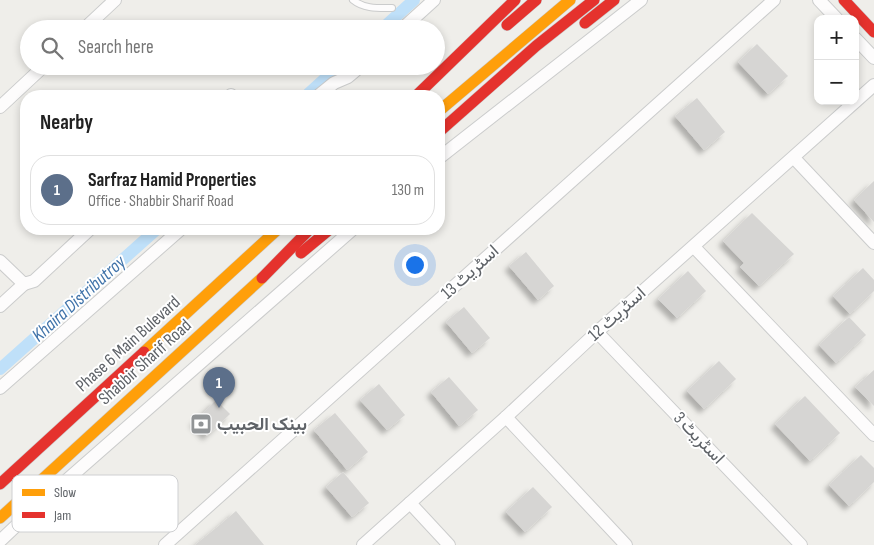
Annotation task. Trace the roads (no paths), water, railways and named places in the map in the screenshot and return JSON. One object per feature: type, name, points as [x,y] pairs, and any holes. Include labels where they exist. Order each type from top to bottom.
[{"type":"main road","points":[[445,68],[515,0]]},
{"type":"main road","points":[[458,56],[514,20],[536,0]]},
{"type":"main road","points":[[445,106],[570,0]]},
{"type":"main road","points":[[445,127],[536,46],[594,0]]},
{"type":"main road","points":[[574,30],[614,0]]},
{"type":"main road","points":[[845,1],[874,32]]},
{"type":"main road","points":[[486,92],[529,66],[560,41]]},
{"type":"main road","points":[[422,90],[438,75]]},
{"type":"main road","name":"Phase 6 Main Bulevard","points":[[0,484],[271,235]]},
{"type":"main road","name":"Shabbir Sharif Road","points":[[47,475],[248,292],[304,235]]},
{"type":"main road","points":[[248,292],[323,235]]},
{"type":"main road","name":"Shabbir Sharif Road","points":[[0,518],[12,507]]},
{"type":"street","points":[[94,20],[115,0]]},
{"type":"street","points":[[412,20],[434,0]]},
{"type":"street","points":[[445,153],[641,0]]},
{"type":"street","name":"اسٹریٹ 13","points":[[165,545],[774,0]]},
{"type":"street","points":[[820,0],[834,15]]},
{"type":"street","points":[[836,15],[845,1]]},
{"type":"street","points":[[859,42],[874,58]]},
{"type":"street","points":[[0,107],[34,75]]},
{"type":"street","points":[[326,90],[350,75]]},
{"type":"street","name":"اسٹریٹ 12","points":[[362,545],[874,85]]},
{"type":"street","points":[[794,158],[874,243]]},
{"type":"street","points":[[0,306],[24,284],[34,281],[84,235]]},
{"type":"street","points":[[0,388],[174,235]]},
{"type":"street","points":[[73,475],[346,235]]},
{"type":"street","points":[[694,246],[874,435]]},
{"type":"street","points":[[0,261],[24,284]]},
{"type":"street","name":"اسٹریٹ 3","points":[[597,332],[801,545]]},
{"type":"street","points":[[506,417],[626,545]]},
{"type":"street","points":[[410,503],[449,545]]},
{"type":"street","points":[[0,541],[12,530]]},
{"type":"lane","points":[[353,0],[369,8],[392,8]]},
{"type":"waterway","name":"Khaira Distributroy","points":[[392,20],[414,0]]},
{"type":"waterway","name":"Khaira Distributroy","points":[[313,90],[329,75]]},
{"type":"waterway","name":"Khaira Distributroy","points":[[0,369],[150,235]]},
{"type":"place","name":"Sarfraz Hamid Properties","points":[[219,408]]},
{"type":"place","name":"بينک الحبيب","points":[[201,424]]}]
